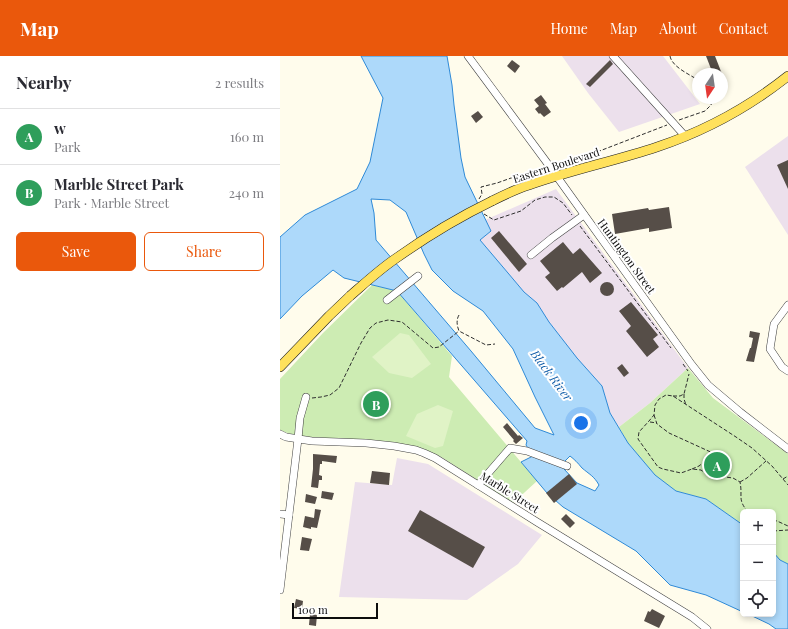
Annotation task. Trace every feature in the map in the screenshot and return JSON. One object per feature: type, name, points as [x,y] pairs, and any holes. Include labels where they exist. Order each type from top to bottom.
[{"type":"main road","name":"Eastern Boulevard","points":[[280,366],[329,316],[371,278],[414,246],[458,219],[492,201],[554,172],[657,147],[721,120],[764,94],[788,76]]},
{"type":"street","name":"Huntington Street","points":[[468,56],[708,385],[788,449]]},
{"type":"street","points":[[612,56],[684,136]]},
{"type":"street","points":[[531,255],[584,215]]},
{"type":"street","points":[[386,300],[418,276]]},
{"type":"street","points":[[788,305],[774,324],[770,349],[782,367],[788,371]]},
{"type":"street","points":[[280,590],[300,418],[306,397]]},
{"type":"street","name":"Marble Street","points":[[280,434],[286,437],[312,441],[366,443],[394,446],[416,450],[435,458],[692,617],[707,629]]},
{"type":"street","points":[[478,485],[510,448],[526,451],[567,466]]},
{"type":"street","points":[[280,514],[289,515]]},
{"type":"path","points":[[670,56],[671,61],[677,67],[692,76]]},
{"type":"path","points":[[482,187],[528,172],[554,172],[558,167],[705,111],[711,104]]},
{"type":"path","points":[[494,220],[521,211],[536,200],[545,197],[554,197],[563,203],[671,347]]},
{"type":"path","points":[[459,315],[457,318],[457,327],[459,331],[486,345],[495,344]]},
{"type":"path","points":[[306,397],[312,398],[330,395],[339,388],[361,343],[370,328],[376,323],[388,320],[402,322],[433,348],[439,347],[459,331]]},
{"type":"path","points":[[680,360],[690,373],[684,394],[686,405]]},
{"type":"path","points":[[657,424],[654,415],[655,405],[659,399],[666,395],[680,396],[684,394]]},
{"type":"path","points":[[673,396],[752,448],[772,466],[788,485]]},
{"type":"path","points":[[654,415],[639,432],[638,439],[658,467],[681,473],[692,470],[715,454]]},
{"type":"path","points":[[649,422],[657,424],[669,433],[715,454],[727,465],[729,471],[725,477]]},
{"type":"path","points":[[740,482],[748,478],[766,461]]},
{"type":"path","points":[[692,470],[701,470],[709,476],[733,478],[740,482]]},
{"type":"path","points":[[783,479],[788,476]]},
{"type":"path","points":[[740,482],[740,498],[742,505],[745,509]]},
{"type":"path","points":[[776,521],[788,526]]},
{"type":"path","points":[[776,531],[788,530]]},
{"type":"shaded area","points":[[562,56],[663,56],[692,94],[692,104],[700,104],[619,132],[588,93]]},
{"type":"shaded area","points":[[788,136],[788,235],[745,167]]},
{"type":"shaded area","points":[[556,189],[688,368],[650,403],[619,427],[610,413],[602,386],[577,359],[549,322],[480,240],[491,231],[485,220]]},
{"type":"shaded area","points":[[397,458],[428,464],[542,535],[518,564],[467,600],[339,597],[355,482],[392,485]]},
{"type":"green space","points":[[372,285],[397,291],[452,356],[449,377],[537,481],[513,503],[443,458],[429,452],[387,442],[303,436],[280,430],[280,379],[323,333]]},
{"type":"green space","points":[[400,333],[409,335],[431,364],[412,378],[389,373],[372,357]]},
{"type":"green space","points":[[688,368],[713,398],[788,454],[788,564],[780,560],[776,555],[776,509],[740,509],[740,523],[706,499],[676,491],[655,476],[628,443],[619,427],[650,403]]},
{"type":"green space","points":[[438,405],[453,411],[443,446],[435,448],[406,436],[417,414]]},
{"type":"water","name":"Black River","points":[[361,56],[447,56],[465,177],[491,231],[480,240],[524,292],[537,303],[549,322],[577,358],[602,386],[610,413],[628,443],[655,475],[676,491],[706,499],[740,523],[740,611],[706,595],[670,585],[636,551],[563,507],[547,493],[521,462],[533,456],[526,445],[527,441],[397,291],[344,278],[333,270],[302,296],[280,319],[280,237],[305,215],[357,189],[370,162],[383,98]],"holes":[[[371,199],[390,200],[406,212],[432,270],[453,291],[483,311],[513,349],[554,435],[535,428],[376,240],[374,213]],[[570,456],[593,477],[599,485],[595,491],[577,483],[564,469],[564,462]]]},
{"type":"water","points":[[776,555],[780,560],[788,564],[788,629],[776,629],[754,617],[776,617]]},
{"type":"building","points":[[706,56],[715,56],[720,68],[711,68]]},
{"type":"building","points":[[512,60],[520,66],[515,73],[507,66]]},
{"type":"building","points":[[610,60],[613,64],[590,87],[586,84]]},
{"type":"building","points":[[541,95],[551,112],[544,117],[535,109],[539,106],[534,100]]},
{"type":"building","points":[[478,111],[483,117],[476,123],[471,116]]},
{"type":"building","points":[[788,160],[788,189],[777,165]]},
{"type":"building","points":[[669,207],[672,228],[649,232],[649,228],[615,234],[612,214],[648,208],[649,210]]},
{"type":"building","points":[[499,231],[527,264],[519,272],[491,238]]},
{"type":"building","points":[[563,242],[573,254],[580,248],[602,273],[590,283],[582,272],[563,288],[562,287],[557,291],[545,277],[550,273],[540,261]]},
{"type":"building","points":[[607,282],[612,284],[614,289],[612,294],[607,296],[602,294],[600,289],[602,284]]},
{"type":"building","points":[[631,302],[658,335],[653,339],[659,347],[647,357],[626,331],[631,326],[619,311]]},
{"type":"building","points":[[750,331],[760,333],[754,362],[746,361],[753,338],[749,337]]},
{"type":"building","points":[[622,364],[629,373],[624,377],[617,368]]},
{"type":"building","points":[[507,423],[518,436],[519,435],[523,438],[516,444],[503,427]]},
{"type":"building","points":[[313,454],[337,456],[336,463],[322,461],[322,464],[320,464],[319,475],[322,476],[322,480],[319,480],[318,488],[311,487]]},
{"type":"building","points":[[372,471],[390,473],[389,485],[370,483]]},
{"type":"building","points":[[569,474],[577,484],[554,503],[546,493]]},
{"type":"building","points":[[322,491],[334,493],[332,500],[321,498]]},
{"type":"building","points":[[306,494],[317,497],[315,504],[305,502]]},
{"type":"building","points":[[315,509],[321,510],[317,528],[311,527],[311,529],[303,527],[305,516],[314,518]]},
{"type":"building","points":[[420,510],[485,547],[473,568],[408,531]]},
{"type":"building","points":[[566,514],[575,523],[570,528],[561,519]]},
{"type":"building","points":[[302,537],[312,539],[309,551],[300,550]]},
{"type":"building","points":[[296,599],[303,601],[302,609],[294,608]]},
{"type":"building","points":[[652,609],[665,616],[659,628],[644,621],[648,611],[650,612]]},
{"type":"building","points":[[310,614],[317,615],[316,626],[309,625]]},
{"type":"place","name":"Marble Street Park","points":[[376,404]]},
{"type":"place","name":"w","points":[[717,465]]}]
